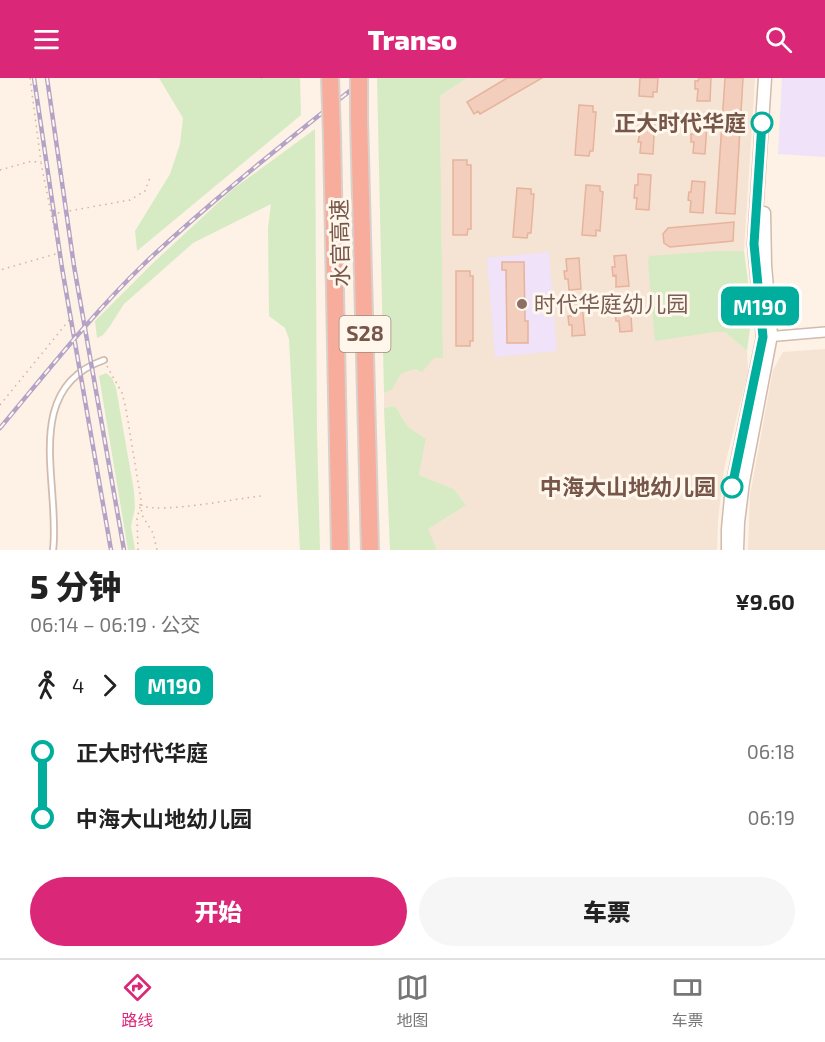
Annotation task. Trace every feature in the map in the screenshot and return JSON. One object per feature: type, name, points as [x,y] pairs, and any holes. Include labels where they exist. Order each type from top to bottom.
[{"type":"highway","name":"水官高速","points":[[330,78],[340,550]]},
{"type":"highway","name":"水官高速","points":[[359,78],[370,550]]},
{"type":"street","points":[[728,550],[732,487],[767,336],[754,244],[765,78]]},
{"type":"street","points":[[737,550],[743,482],[767,336],[763,226],[773,78]]},
{"type":"street","points":[[767,336],[825,332]]},
{"type":"lane","points":[[53,550],[54,519],[49,468],[55,409],[63,391],[75,374],[104,360]]},
{"type":"path","points":[[0,405],[70,319],[41,163],[30,78]]},
{"type":"path","points":[[0,170],[32,160],[41,163]]},
{"type":"path","points":[[52,214],[130,200],[146,191],[151,175]]},
{"type":"path","points":[[0,270],[59,253]]},
{"type":"path","points":[[104,360],[122,393],[143,517],[153,533],[157,550]]},
{"type":"path","points":[[140,503],[146,507],[178,506],[261,496]]},
{"type":"path","points":[[138,550],[140,503]]},
{"type":"shaded area","points":[[467,78],[755,78],[744,251],[717,251],[714,332],[725,332],[747,351],[748,372],[724,469],[717,550],[437,550],[427,529],[466,505],[454,489],[419,475],[426,439],[408,427],[395,406],[384,408],[384,393],[392,390],[401,374],[434,358],[443,357],[440,96]]},
{"type":"shaded area","points":[[782,78],[825,78],[825,157],[778,154]]},
{"type":"shaded area","name":"时代华庭幼儿园","points":[[549,252],[557,351],[495,357],[487,258]]},
{"type":"shaded area","points":[[825,349],[825,550],[748,550],[750,495],[773,370],[783,352]]},
{"type":"green space","points":[[159,78],[300,78],[301,115],[137,251],[135,231],[170,174],[180,144],[183,118]]},
{"type":"green space","points":[[377,78],[467,78],[440,96],[443,358],[434,358],[422,372],[415,369],[401,374],[392,390],[384,393]]},
{"type":"green space","points":[[315,129],[320,550],[300,550],[289,339],[285,328],[269,316],[268,228],[271,204],[193,243],[124,304],[103,335],[97,338],[95,321],[153,263],[233,189]]},
{"type":"green space","points":[[744,251],[751,321],[747,351],[725,332],[655,341],[649,256]]},
{"type":"green space","points":[[106,373],[112,378],[116,388],[134,491],[135,508],[131,526],[135,550],[128,550],[99,376]]},
{"type":"green space","points":[[395,406],[408,427],[426,439],[419,475],[454,489],[466,505],[428,529],[437,550],[390,550],[384,408]]},
{"type":"building","points":[[507,78],[542,78],[480,114],[478,111],[474,114],[467,102]]},
{"type":"building","points":[[640,78],[658,78],[657,92],[653,92],[653,97],[639,96]]},
{"type":"building","points":[[699,78],[711,78],[710,101],[697,101],[698,89],[695,89],[695,81]]},
{"type":"building","points":[[725,78],[743,78],[735,214],[716,213]]},
{"type":"building","points":[[579,105],[593,106],[593,112],[596,112],[593,151],[590,151],[589,156],[575,155]]},
{"type":"building","points":[[643,118],[655,119],[653,154],[640,153],[641,142],[638,142]]},
{"type":"building","points":[[695,123],[707,123],[705,154],[693,153],[694,142],[691,142],[691,134],[694,134]]},
{"type":"building","points":[[453,160],[467,160],[467,165],[471,165],[471,229],[468,229],[467,235],[453,235]]},
{"type":"building","points":[[638,174],[651,175],[649,210],[636,209],[637,198],[634,198],[635,185],[638,185]]},
{"type":"building","points":[[692,181],[705,182],[703,213],[690,212],[691,201],[688,200]]},
{"type":"building","points":[[586,185],[600,186],[600,191],[603,192],[600,231],[596,230],[596,236],[582,235]]},
{"type":"building","points":[[517,188],[531,189],[531,194],[534,194],[531,233],[528,233],[527,238],[513,237]]},
{"type":"building","points":[[734,222],[733,241],[670,247],[664,243],[663,234],[668,228]]},
{"type":"building","points":[[626,255],[629,286],[616,287],[616,275],[613,276],[612,267],[615,267],[614,256]]},
{"type":"building","points":[[579,258],[581,289],[569,290],[568,279],[565,279],[564,271],[567,271],[566,259]]},
{"type":"building","points":[[502,262],[524,262],[525,321],[528,321],[528,343],[507,343],[506,270],[502,270]]},
{"type":"building","points":[[456,271],[470,271],[470,276],[473,276],[473,341],[470,341],[470,346],[456,346]]},
{"type":"building","points":[[630,300],[632,331],[620,332],[619,321],[616,321],[615,313],[618,313],[617,302]]},
{"type":"building","points":[[582,304],[585,335],[572,336],[572,325],[569,325],[568,316],[571,316],[570,305]]},
{"type":"railway","points":[[34,78],[62,268],[111,550]]},
{"type":"railway","points":[[47,78],[74,266],[124,550]]},
{"type":"railway","points":[[0,428],[125,282],[226,191],[366,78]]},
{"type":"bus line","name":"M190","points":[[732,487],[763,337],[754,244],[762,123]]},
{"type":"place","name":"正大时代华庭","points":[[762,123]]},
{"type":"place","name":"时代华庭幼儿园","points":[[522,304]]},
{"type":"place","name":"中海大山地幼儿园","points":[[732,487]]}]
